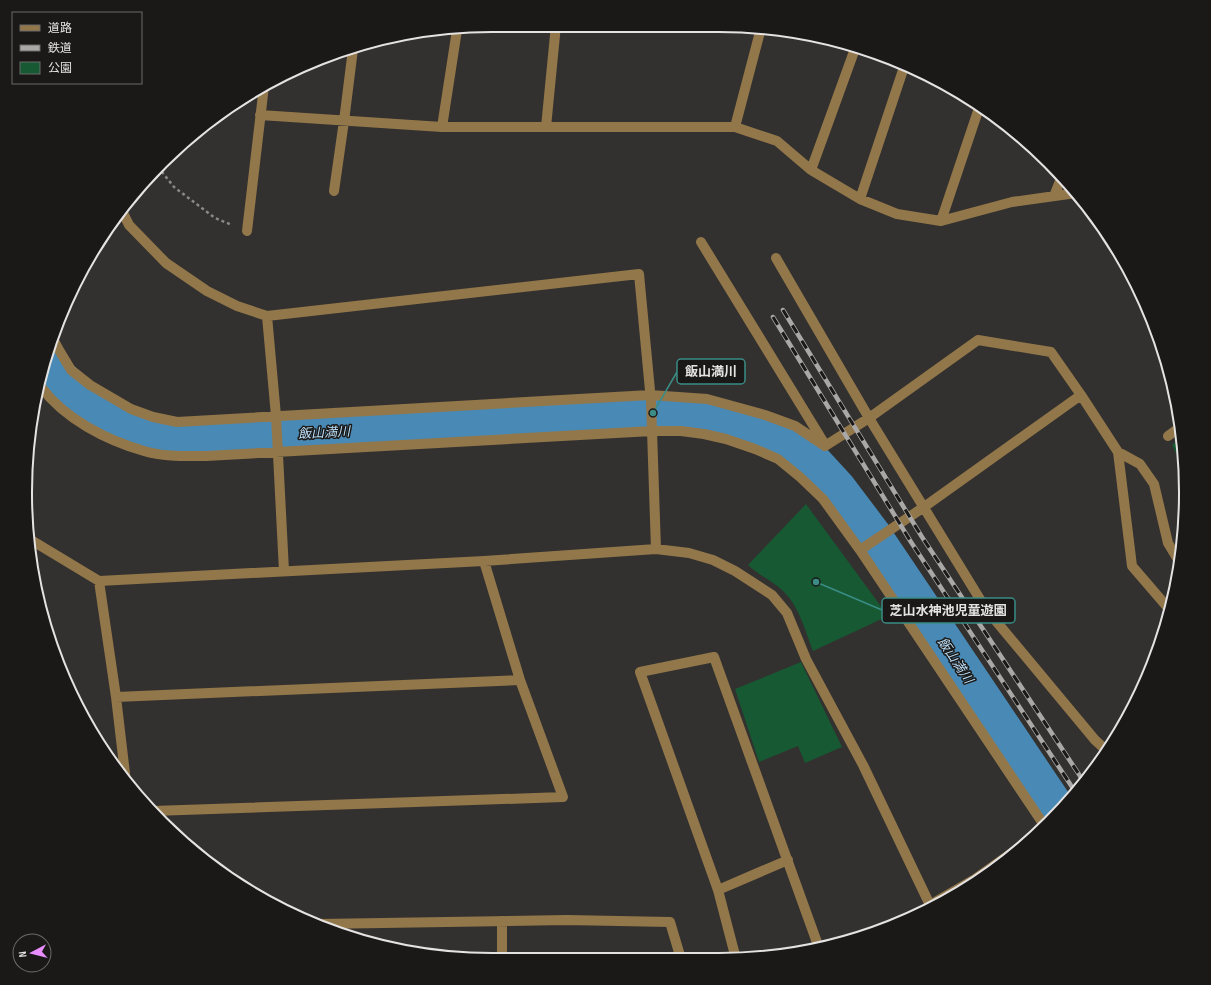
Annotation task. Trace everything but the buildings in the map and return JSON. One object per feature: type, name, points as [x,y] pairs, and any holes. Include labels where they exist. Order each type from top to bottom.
[{"type":"street","points":[[546,127],[555,32]]},
{"type":"street","points":[[442,127],[456,34]]},
{"type":"street","points":[[735,128],[759,34]]},
{"type":"street","points":[[811,170],[854,52]]},
{"type":"street","points":[[334,191],[352,54]]},
{"type":"street","points":[[860,199],[902,70]]},
{"type":"street","points":[[247,231],[263,93]]},
{"type":"street","points":[[941,221],[978,112]]},
{"type":"street","points":[[260,115],[442,127],[735,128],[777,142],[811,170],[860,199],[897,214],[941,221],[1012,202],[1069,194]]},
{"type":"street","points":[[1054,196],[1059,183]]},
{"type":"street","points":[[124,216],[129,225],[166,263],[207,291],[237,306],[267,316],[639,274],[652,426],[656,548]]},
{"type":"street","points":[[701,242],[825,446]]},
{"type":"street","points":[[776,258],[869,418],[986,609],[1095,740],[1102,746]]},
{"type":"street","points":[[267,316],[276,420],[284,571]]},
{"type":"street","points":[[825,446],[869,418],[978,340],[1050,352],[1081,395],[1118,452],[1132,566],[1165,604]]},
{"type":"street","points":[[56,344],[71,370],[90,385],[130,410],[176,422],[276,420],[650,398],[707,399],[765,415],[795,426],[825,446]]},
{"type":"street","points":[[44,390],[63,410],[92,430],[145,452],[177,456],[278,452],[652,426],[704,434],[726,439],[756,449],[778,459],[823,499],[860,550],[1041,821]]},
{"type":"street","points":[[860,550],[924,507],[1081,395]]},
{"type":"street","points":[[1168,436],[1175,431]]},
{"type":"street","points":[[1118,452],[1140,464],[1154,484],[1168,544],[1175,555]]},
{"type":"street","points":[[35,542],[99,581],[484,561],[656,548],[689,553],[713,560],[735,571],[772,595],[787,613],[806,659],[863,765],[928,903]]},
{"type":"street","points":[[160,811],[563,797],[520,680],[484,561]]},
{"type":"street","points":[[99,581],[124,769]]},
{"type":"street","points":[[734,952],[718,890],[640,672],[714,657],[817,942]]},
{"type":"street","points":[[116,698],[520,680]]},
{"type":"street","points":[[718,890],[788,860]]},
{"type":"street","points":[[331,924],[567,920],[670,922],[679,953]]},
{"type":"street","points":[[502,921],[502,953]]},
{"type":"path","points":[[162,172],[174,187],[215,218],[247,231]]},
{"type":"green space","points":[[1176,441],[1177,456],[1172,445]]},
{"type":"green space","points":[[806,504],[888,616],[813,651],[801,619],[789,597],[779,587],[748,565]]},
{"type":"green space","points":[[801,662],[842,747],[805,763],[798,746],[759,762],[735,689]]},
{"type":"waterway","name":"飯山満川","points":[[49,368],[75,394],[108,417],[149,436],[158,437],[206,439],[653,413],[707,415],[735,423],[789,445],[814,464],[837,489],[871,534],[1055,807]]},
{"type":"railway","points":[[783,310],[922,537],[1081,777]]},
{"type":"railway","points":[[773,317],[911,542],[1072,787]]},
{"type":"place","name":"飯山満川","points":[[653,413]]},
{"type":"place","name":"芝山水神池児童遊園","points":[[816,582]]}]
